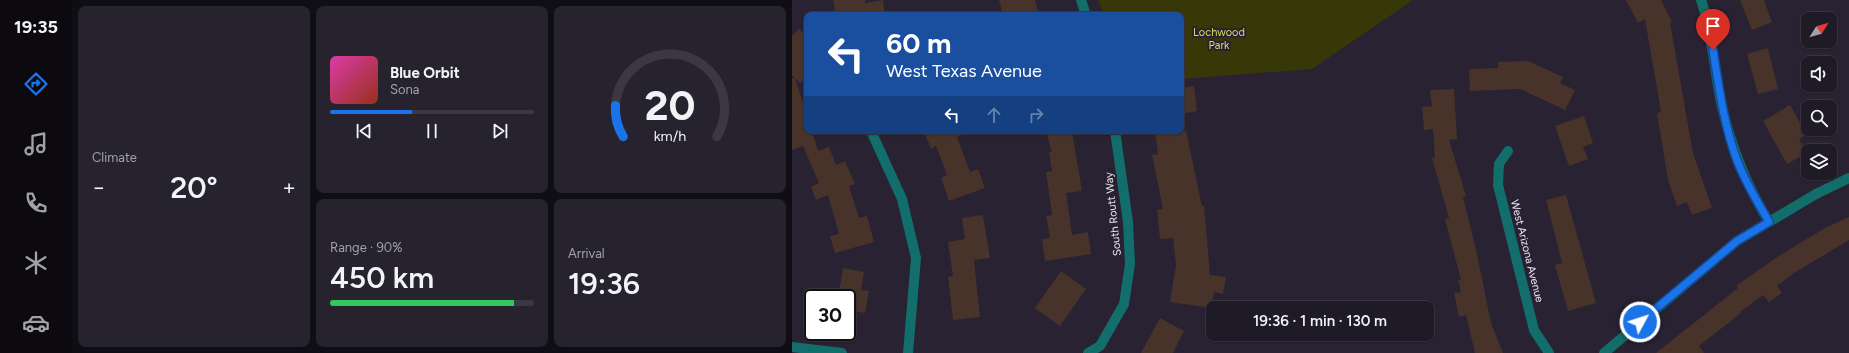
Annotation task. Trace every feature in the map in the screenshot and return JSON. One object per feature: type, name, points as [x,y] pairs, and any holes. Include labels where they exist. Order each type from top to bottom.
[{"type":"street","points":[[1081,0],[1085,12]]},
{"type":"street","points":[[1701,0],[1708,21],[1722,107],[1738,163],[1757,202],[1769,222]]},
{"type":"street","points":[[872,134],[902,199],[916,258],[908,353]]},
{"type":"street","name":"South Routt Way","points":[[1088,353],[1100,346],[1124,304],[1130,264],[1128,222],[1115,134]]},
{"type":"street","name":"West Arizona Avenue","points":[[1508,151],[1500,164],[1498,185],[1534,330],[1550,353]]},
{"type":"street","points":[[1604,353],[1737,241],[1816,194],[1849,178]]},
{"type":"street","points":[[792,347],[842,353]]},
{"type":"green space","name":"Lochwood Park","points":[[1098,0],[1413,0],[1312,69],[1184,79],[1184,12],[1103,12]]},
{"type":"building","points":[[833,0],[865,0],[865,3],[883,0],[885,12],[835,12]]},
{"type":"building","points":[[999,0],[1035,0],[1038,12],[1002,12]]},
{"type":"building","points":[[1626,0],[1661,0],[1672,22],[1670,23],[1693,153],[1712,208],[1692,215],[1687,202],[1677,206],[1668,180],[1657,113],[1661,112],[1645,19],[1638,23]]},
{"type":"building","points":[[1740,0],[1764,0],[1772,22],[1752,30]]},
{"type":"building","points":[[799,29],[804,34],[804,79],[800,83],[792,75],[792,36]]},
{"type":"building","points":[[1768,48],[1778,89],[1758,94],[1747,54]]},
{"type":"building","points":[[1528,61],[1563,77],[1560,83],[1575,90],[1565,110],[1520,89],[1470,91],[1469,69],[1498,68],[1498,62]]},
{"type":"building","points":[[792,78],[795,78],[804,106],[804,134],[813,134],[818,151],[829,147],[836,165],[845,161],[855,184],[849,186],[859,218],[867,216],[874,242],[835,253],[830,236],[839,234],[828,195],[816,200],[811,187],[819,183],[803,146],[792,150]]},
{"type":"building","points":[[1194,86],[1197,111],[1184,113],[1184,88]]},
{"type":"building","points":[[1454,89],[1457,139],[1449,140],[1466,196],[1463,197],[1477,254],[1491,323],[1503,353],[1475,353],[1466,315],[1459,317],[1454,293],[1461,292],[1458,280],[1461,280],[1445,219],[1449,218],[1432,158],[1435,158],[1433,129],[1424,130],[1422,107],[1432,106],[1430,90]]},
{"type":"building","points":[[1790,105],[1801,124],[1801,136],[1805,136],[1799,139],[1802,144],[1801,156],[1787,164],[1763,121]]},
{"type":"building","points":[[1584,116],[1593,143],[1583,147],[1588,159],[1569,166],[1555,126]]},
{"type":"building","points":[[1184,131],[1186,131],[1202,206],[1204,206],[1210,275],[1226,277],[1223,294],[1214,292],[1212,301],[1206,301],[1206,307],[1170,302],[1176,265],[1173,238],[1160,239],[1157,210],[1163,209],[1152,155],[1158,154],[1155,134],[1184,134]]},
{"type":"building","points":[[925,134],[964,134],[957,137],[970,172],[978,169],[985,188],[949,201],[941,178],[947,175],[936,146],[931,149]]},
{"type":"building","points":[[1047,134],[1072,134],[1082,191],[1066,193],[1072,235],[1088,232],[1091,254],[1045,261],[1042,239],[1050,238],[1046,216],[1052,215],[1046,172],[1052,171],[1049,152],[1052,152]]},
{"type":"building","points":[[1566,195],[1596,303],[1568,311],[1555,265],[1562,263],[1546,200]]},
{"type":"building","points":[[983,215],[990,258],[974,260],[980,317],[953,320],[948,277],[953,276],[948,242],[965,239],[962,218]]},
{"type":"building","points":[[1849,217],[1849,240],[1794,273],[1777,286],[1782,293],[1769,302],[1763,295],[1740,312],[1741,313],[1699,346],[1704,353],[1656,353],[1738,288],[1736,286],[1777,257],[1825,228]]},
{"type":"building","points":[[843,268],[864,272],[861,290],[869,291],[865,313],[856,312],[856,289],[840,289]]},
{"type":"building","points":[[1061,271],[1086,289],[1060,326],[1035,308]]},
{"type":"building","points":[[1160,318],[1184,331],[1173,353],[1141,353]]},
{"type":"route","points":[[1640,322],[1737,241],[1769,222],[1757,202],[1738,163],[1722,107],[1713,50]]}]
